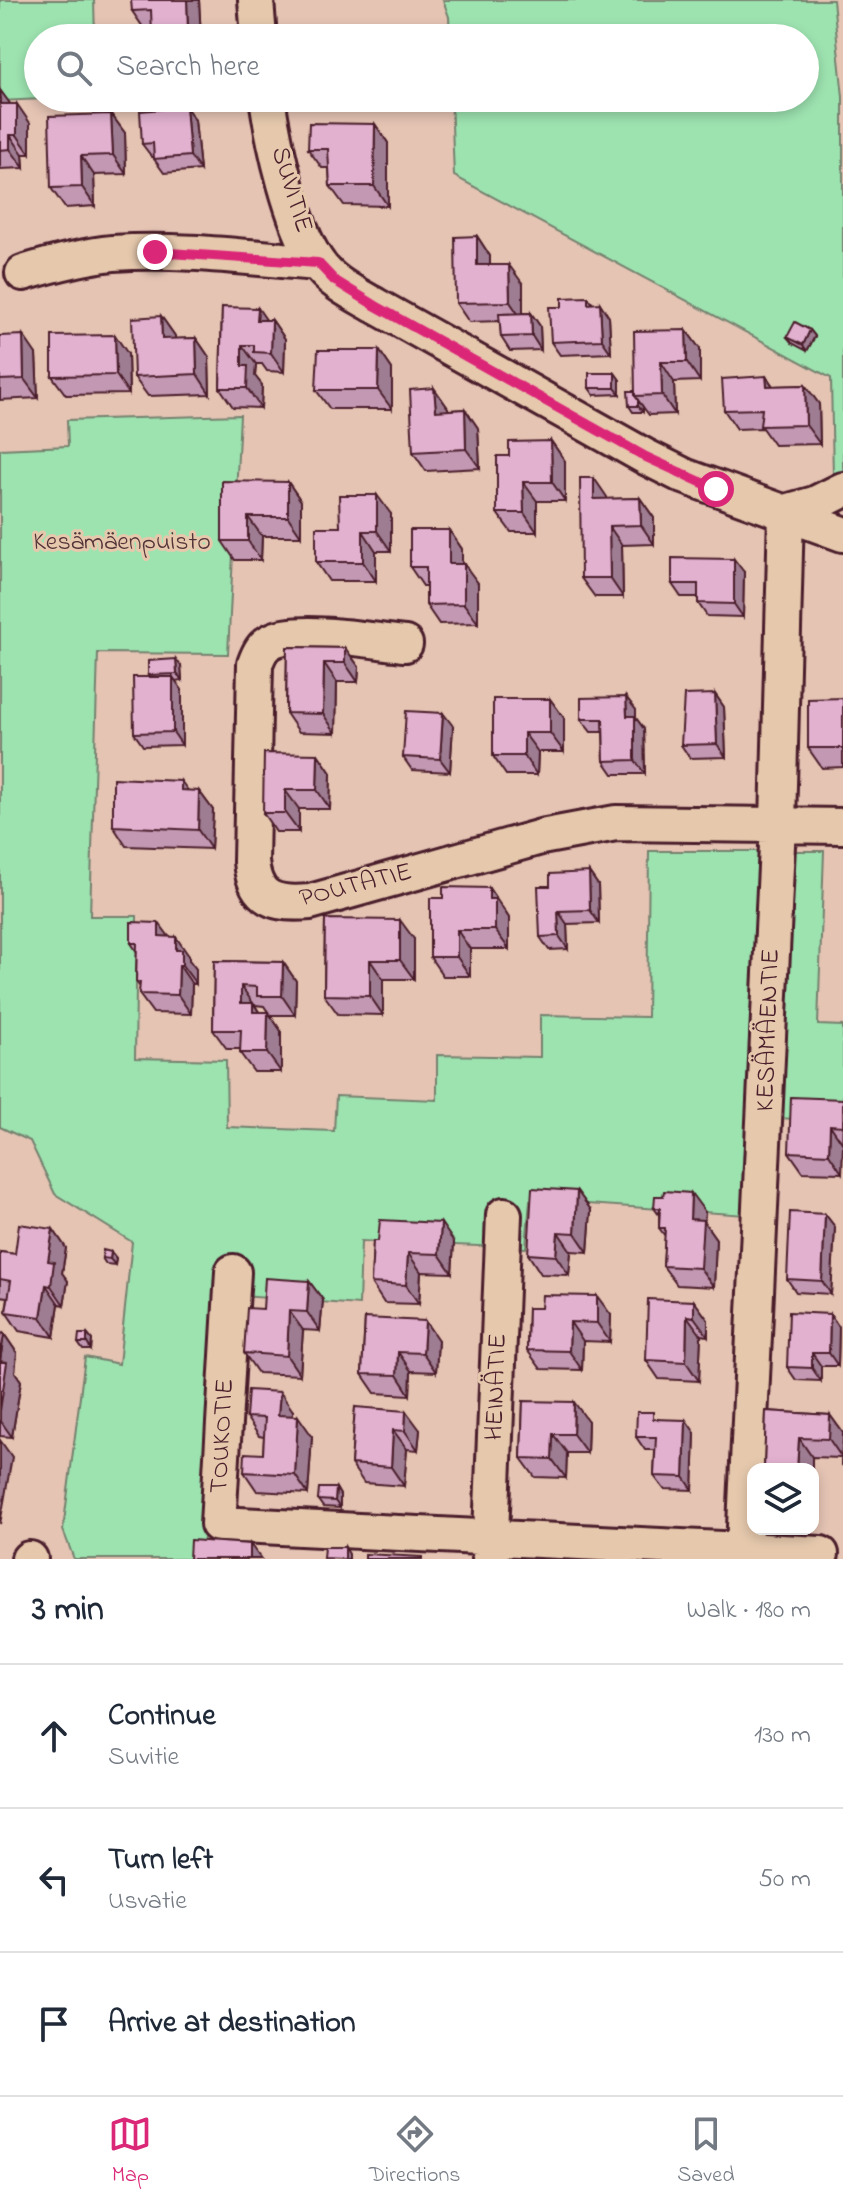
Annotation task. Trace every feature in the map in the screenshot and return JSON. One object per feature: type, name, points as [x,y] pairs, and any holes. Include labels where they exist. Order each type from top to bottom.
[{"type":"street","points":[[256,0],[258,24]]},
{"type":"street","name":"SUVITIE","points":[[270,112],[297,219],[318,263],[334,280],[646,457],[716,489],[843,534]]},
{"type":"street","points":[[23,273],[73,259],[113,253],[155,252],[318,263]]},
{"type":"street","points":[[786,512],[815,504],[843,490]]},
{"type":"street","name":"KESÄMÄENTIE","points":[[744,1548],[778,824],[786,512]]},
{"type":"street","name":"POUTATIE","points":[[405,644],[299,635],[270,641],[260,652],[255,664],[251,862],[258,890],[269,898],[282,902],[310,902],[528,840],[590,826],[616,823],[843,826]]},
{"type":"street","name":"HEINÄTIE","points":[[491,1549],[504,1215]]},
{"type":"street","name":"TOUKOTIE","points":[[233,1272],[218,1524],[491,1549],[744,1548],[821,1554]]},
{"type":"green space","points":[[0,0],[94,0],[95,24],[24,24],[24,100],[0,101]]},
{"type":"green space","points":[[443,0],[833,0],[843,97],[843,492],[833,477],[831,378],[454,176],[452,112],[819,112],[819,24],[449,24]]},
{"type":"green space","name":"Kesämäenpuisto","points":[[240,415],[228,654],[98,653],[90,916],[137,916],[135,1058],[226,1060],[227,1127],[334,1131],[336,1096],[437,1100],[437,1055],[540,1057],[540,1015],[647,1017],[649,851],[824,851],[818,1025],[843,1026],[843,1121],[752,1117],[746,1215],[530,1200],[526,1248],[361,1241],[359,1305],[214,1294],[203,1559],[74,1559],[63,1530],[85,1357],[119,1364],[132,1242],[55,1194],[30,1141],[0,1127],[0,449],[68,446],[67,420]]},
{"type":"building","points":[[131,0],[187,0],[188,24],[152,24],[151,10],[132,11]]},
{"type":"building","points":[[0,90],[1,104],[17,104],[17,135],[10,135],[10,149],[0,150]]},
{"type":"building","points":[[140,112],[186,112],[190,156],[154,159],[153,143],[142,144]]},
{"type":"building","points":[[111,114],[113,155],[81,156],[82,187],[51,188],[49,116]]},
{"type":"building","points":[[309,123],[375,124],[374,186],[330,186],[328,149],[308,149]]},
{"type":"building","points":[[477,236],[477,265],[509,265],[510,302],[456,303],[455,237]]},
{"type":"building","points":[[588,297],[588,304],[600,303],[602,340],[551,342],[549,307],[562,307],[562,298]]},
{"type":"building","points":[[222,307],[258,308],[257,320],[272,320],[271,353],[254,352],[254,345],[242,345],[242,366],[248,366],[247,388],[220,388]]},
{"type":"building","points":[[531,313],[532,336],[501,337],[499,314]]},
{"type":"building","points":[[161,316],[162,339],[196,338],[197,374],[134,377],[132,318]]},
{"type":"building","points":[[795,322],[810,330],[803,345],[787,337]]},
{"type":"building","points":[[686,330],[687,362],[661,362],[662,395],[635,396],[634,331]]},
{"type":"building","points":[[23,335],[24,379],[0,380],[0,336]]},
{"type":"building","points":[[115,335],[116,375],[52,376],[52,336]]},
{"type":"building","points":[[318,350],[379,350],[378,390],[316,390]]},
{"type":"building","points":[[589,373],[615,373],[615,388],[589,388]]},
{"type":"building","points":[[766,376],[767,386],[805,385],[806,425],[760,426],[762,409],[724,410],[722,379]]},
{"type":"building","points":[[434,388],[436,411],[465,409],[466,449],[413,452],[410,390]]},
{"type":"building","points":[[628,391],[635,391],[638,406],[629,406]]},
{"type":"building","points":[[551,441],[552,482],[523,482],[524,513],[497,513],[497,456],[509,456],[509,442]]},
{"type":"building","points":[[580,478],[594,478],[594,499],[640,498],[641,525],[609,526],[610,578],[581,578]]},
{"type":"building","points":[[222,481],[288,482],[288,517],[248,517],[248,541],[222,541]]},
{"type":"building","points":[[339,495],[377,495],[377,531],[363,531],[363,562],[316,562],[316,527],[340,527]]},
{"type":"building","points":[[410,530],[449,530],[449,564],[464,564],[464,604],[426,605],[426,567],[410,567]]},
{"type":"building","points":[[672,558],[734,559],[734,604],[698,603],[698,584],[672,584]]},
{"type":"building","points":[[287,647],[345,648],[345,663],[324,663],[323,714],[286,713]]},
{"type":"building","points":[[176,659],[177,674],[148,675],[148,661]]},
{"type":"building","points":[[133,677],[173,677],[173,732],[134,733]]},
{"type":"building","points":[[715,694],[717,744],[681,745],[684,695]]},
{"type":"building","points":[[626,697],[627,716],[635,716],[635,760],[604,761],[603,719],[581,719],[581,698]]},
{"type":"building","points":[[843,698],[843,748],[808,748],[808,699]]},
{"type":"building","points":[[493,699],[550,699],[550,733],[524,733],[524,756],[493,756]]},
{"type":"building","points":[[406,711],[443,713],[440,759],[403,757]]},
{"type":"building","points":[[264,753],[318,754],[317,790],[285,790],[285,813],[263,813]]},
{"type":"building","points":[[113,778],[181,781],[181,790],[199,791],[198,830],[113,826]]},
{"type":"building","points":[[589,872],[590,910],[558,911],[559,936],[540,937],[538,886],[550,886],[550,874]]},
{"type":"building","points":[[443,887],[489,888],[489,899],[495,899],[495,930],[457,930],[457,957],[430,957],[430,898],[443,898]]},
{"type":"building","points":[[325,919],[400,920],[400,960],[370,960],[370,996],[324,995]]},
{"type":"building","points":[[131,922],[159,923],[159,936],[176,937],[176,950],[182,950],[178,995],[139,994],[140,982],[136,982],[137,943],[131,943]]},
{"type":"building","points":[[214,961],[283,962],[282,996],[257,996],[257,987],[241,986],[241,1003],[253,1003],[253,1012],[268,1012],[267,1053],[240,1053],[241,1030],[213,1030]]},
{"type":"building","points":[[791,1097],[843,1099],[843,1126],[830,1125],[829,1154],[789,1152]]},
{"type":"building","points":[[532,1188],[577,1191],[575,1233],[558,1232],[556,1256],[528,1254]]},
{"type":"building","points":[[664,1191],[691,1193],[690,1219],[703,1220],[700,1268],[663,1266],[665,1228],[659,1228],[660,1208],[654,1208],[655,1196],[663,1196]]},
{"type":"building","points":[[790,1212],[825,1214],[822,1281],[787,1279]]},
{"type":"building","points":[[380,1220],[441,1223],[439,1254],[408,1253],[406,1285],[371,1283],[373,1241],[378,1241]]},
{"type":"building","points":[[19,1224],[53,1229],[48,1261],[54,1262],[51,1286],[46,1285],[41,1317],[6,1312],[11,1281],[0,1279],[0,1252],[15,1254]]},
{"type":"building","points":[[103,1250],[111,1252],[110,1259],[102,1258]]},
{"type":"building","points":[[265,1278],[309,1281],[307,1312],[289,1311],[287,1356],[244,1353],[247,1308],[263,1309]]},
{"type":"building","points":[[542,1295],[597,1296],[597,1323],[570,1322],[569,1351],[527,1350],[528,1308],[541,1308]]},
{"type":"building","points":[[648,1299],[694,1301],[694,1317],[687,1316],[686,1362],[646,1360]]},
{"type":"building","points":[[789,1312],[830,1314],[829,1353],[812,1353],[812,1368],[787,1367]]},
{"type":"building","points":[[365,1318],[425,1321],[423,1353],[398,1352],[397,1375],[362,1374]]},
{"type":"building","points":[[0,1333],[4,1334],[0,1361]]},
{"type":"building","points":[[79,1334],[87,1334],[87,1343],[78,1343]]},
{"type":"building","points":[[0,1361],[7,1362],[0,1411]]},
{"type":"building","points":[[248,1390],[280,1392],[278,1415],[298,1416],[295,1475],[244,1472],[245,1453],[263,1454],[265,1418],[246,1417]]},
{"type":"building","points":[[523,1401],[574,1402],[573,1434],[553,1434],[552,1459],[521,1458]]},
{"type":"building","points":[[355,1407],[406,1411],[405,1431],[393,1430],[391,1467],[351,1464]]},
{"type":"building","points":[[766,1411],[830,1415],[829,1439],[799,1438],[797,1463],[764,1463]]},
{"type":"building","points":[[637,1412],[653,1412],[653,1419],[686,1420],[684,1477],[654,1476],[656,1437],[636,1437]]},
{"type":"building","points":[[319,1488],[336,1488],[335,1501],[318,1500]]},
{"type":"building","points":[[190,1540],[250,1544],[250,1559],[189,1559]]},
{"type":"building","points":[[324,1547],[345,1547],[345,1559],[323,1558]]},
{"type":"building","points":[[365,1554],[422,1557],[422,1559],[365,1559]]},
{"type":"route","points":[[155,252],[318,263],[334,280],[376,306],[646,457],[716,489]]}]
